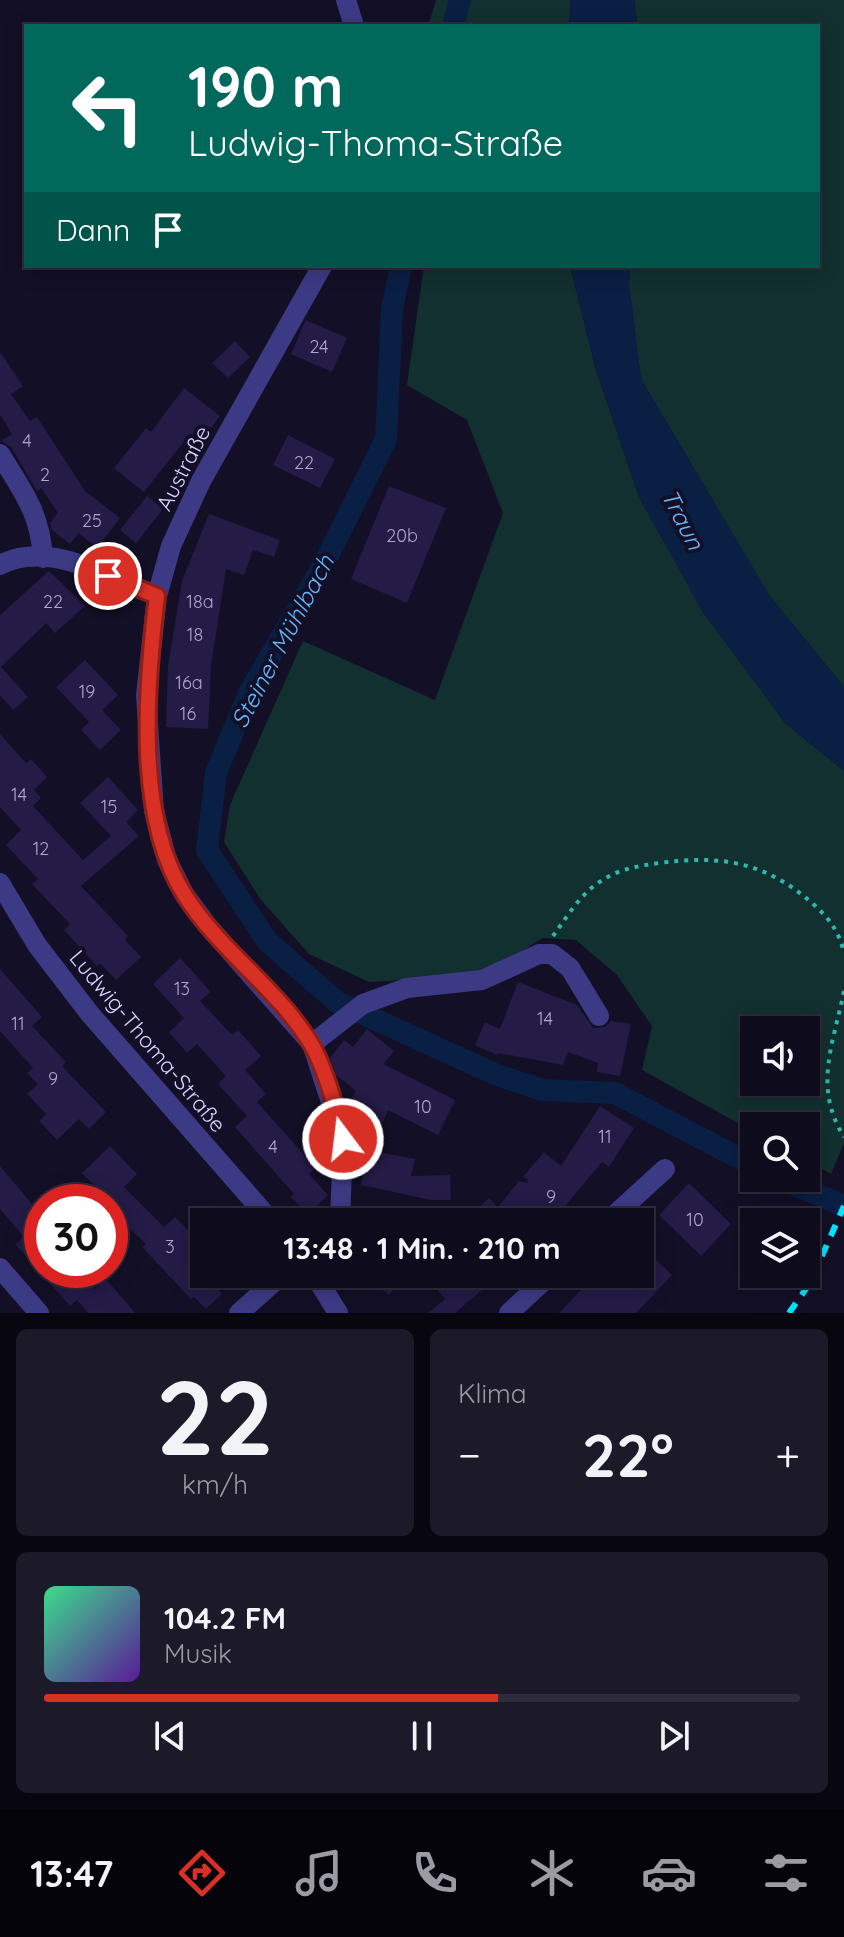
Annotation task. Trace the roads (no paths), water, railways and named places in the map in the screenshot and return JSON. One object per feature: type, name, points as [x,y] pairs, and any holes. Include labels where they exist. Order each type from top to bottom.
[{"type":"street","points":[[346,0],[353,24]]},
{"type":"street","name":"Austraße","points":[[321,268],[201,481],[171,546],[157,596],[146,695],[154,811],[167,860],[184,894],[207,925],[312,1044],[340,1122],[343,1139],[341,1208]]},
{"type":"street","points":[[0,454],[35,511],[41,529],[43,558]]},
{"type":"street","points":[[0,565],[15,559],[43,558],[83,566],[157,596]]},
{"type":"street","name":"Ludwig-Thoma-Straße","points":[[0,883],[37,945],[90,1014],[260,1208]]},
{"type":"street","points":[[312,1044],[363,1004],[407,988],[482,980],[539,954],[552,954],[570,968],[599,1016]]},
{"type":"street","points":[[622,1208],[665,1169]]},
{"type":"street","points":[[0,1268],[39,1313]]},
{"type":"street","points":[[239,1313],[267,1288]]},
{"type":"street","points":[[326,1288],[338,1313]]},
{"type":"street","points":[[509,1313],[536,1288]]},
{"type":"water","points":[[571,0],[634,0],[638,24],[569,24]]},
{"type":"water","name":"Traun","points":[[571,268],[630,268],[629,284],[641,379],[769,595],[844,687],[844,771],[785,723],[703,612],[639,497],[596,369]]},
{"type":"waterway","name":"Steiner Mühlbach","points":[[454,24],[460,0]]},
{"type":"waterway","name":"Steiner Mühlbach","points":[[401,268],[392,309],[386,439],[325,562],[249,693],[216,773],[207,850],[267,941],[337,1002],[497,1075],[543,1090],[615,1093],[740,1159]]},
{"type":"waterway","name":"Steiner Mühlbach","points":[[812,1192],[844,1206]]},
{"type":"railway","points":[[789,1313],[810,1283],[844,1206]]}]
